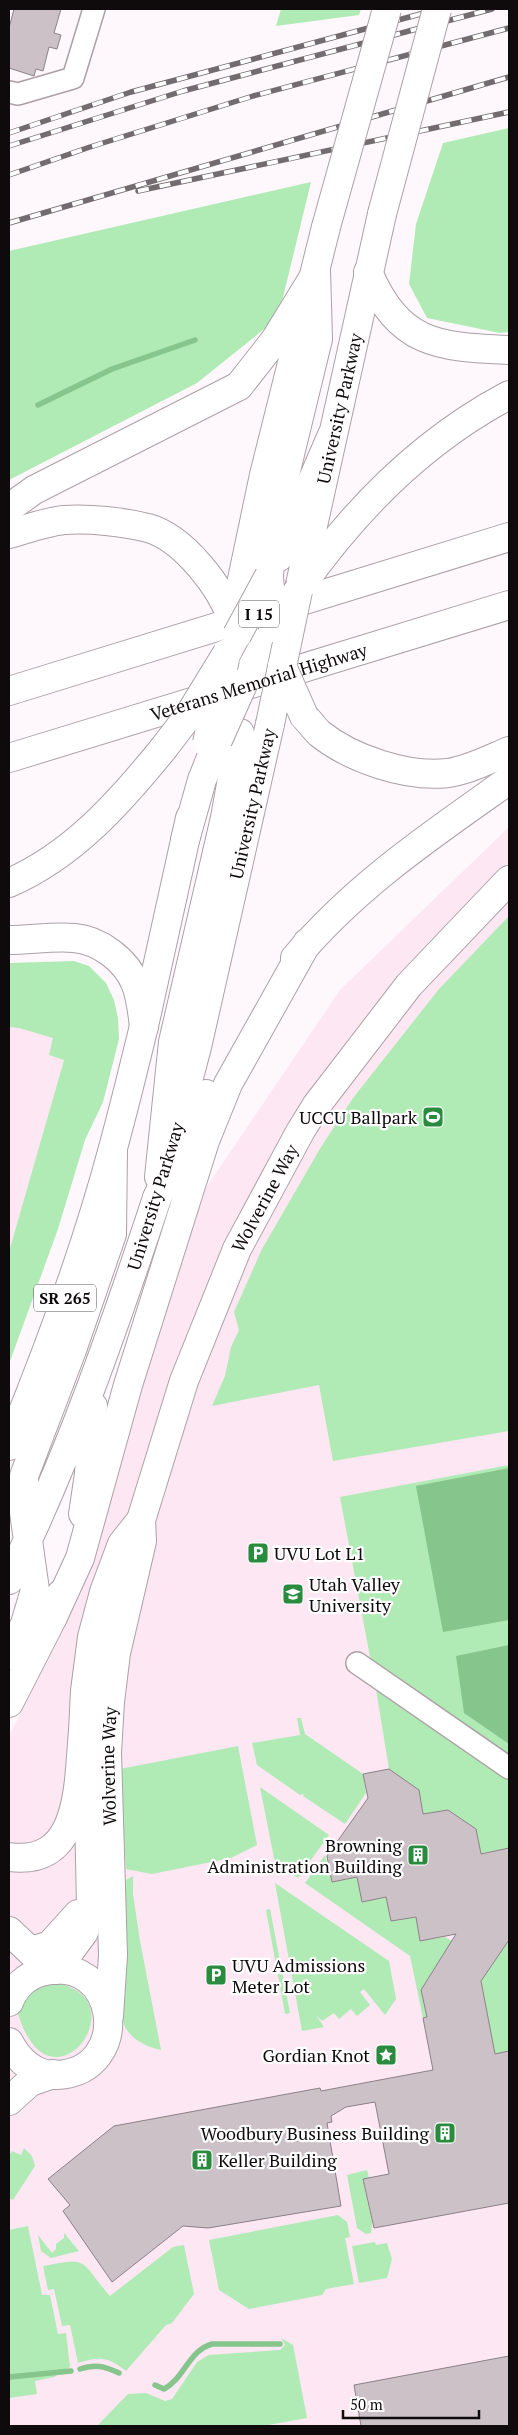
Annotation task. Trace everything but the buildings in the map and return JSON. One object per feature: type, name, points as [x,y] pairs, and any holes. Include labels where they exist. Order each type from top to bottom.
[{"type":"main road","points":[[9,508],[34,490],[240,386],[275,340],[314,272],[387,9]]},
{"type":"main road","name":"University Parkway","points":[[9,1580],[28,1540],[94,1382],[157,1198],[197,1047],[270,724],[368,272],[437,9]]},
{"type":"main road","points":[[314,272],[318,339],[274,520],[265,566],[273,628],[282,666],[304,716],[319,733],[355,754],[418,774],[449,773],[480,764],[509,751]]},
{"type":"main road","points":[[368,272],[378,296],[388,310],[398,322],[416,334],[452,344],[509,350]]},
{"type":"main road","points":[[222,738],[244,682],[273,628],[335,540],[380,492],[428,448],[469,418],[509,395]]},
{"type":"main road","points":[[9,883],[21,878],[83,838],[126,794],[164,749],[188,715],[232,637],[265,566],[332,435]]},
{"type":"main road","points":[[9,534],[38,525],[65,520],[91,520],[149,528],[194,559],[210,579],[226,605],[244,682]]},
{"type":"main road","name":"I 15","points":[[9,691],[509,537]]},
{"type":"main road","name":"Veterans Memorial Highway","points":[[9,758],[509,605]]},
{"type":"main road","points":[[157,1198],[173,1042],[225,818],[222,738],[232,637]]},
{"type":"main road","name":"SR 265","points":[[9,1446],[60,1314],[89,1229],[113,1148],[144,1026],[185,840],[202,780],[222,738]]},
{"type":"main road","points":[[157,1198],[224,1060],[266,994],[307,943],[347,902],[406,853],[509,780]]},
{"type":"main road","name":"Wolverine Way","points":[[9,2101],[30,2082],[55,2074],[75,2072],[91,2062],[103,2047],[109,2030],[113,1955],[107,1753],[110,1702],[116,1653],[142,1541],[141,1520],[184,1381],[237,1249],[300,1132],[364,1043],[410,985],[509,880]]},
{"type":"main road","points":[[9,940],[75,938],[96,943],[126,967],[136,983],[141,1001],[144,1026]]},
{"type":"main road","points":[[9,1703],[54,1617],[80,1558],[128,1385],[214,1117],[241,1061],[307,943]]},
{"type":"main road","points":[[9,1655],[25,1624],[35,1590],[23,1494],[24,1476],[75,1342],[112,1234],[113,1148]]},
{"type":"main road","points":[[54,1617],[84,1510],[94,1382]]},
{"type":"main road","name":"Wolverine Way","points":[[53,1970],[84,1932],[91,1905],[92,1892],[82,1731],[84,1691],[92,1637],[104,1592],[122,1544],[141,1520]]},
{"type":"main road","points":[[9,1857],[41,1855],[57,1844],[68,1830],[76,1801],[82,1731]]},
{"type":"main road","points":[[31,1951],[50,1945],[61,1935],[72,1923],[92,1892]]},
{"type":"main road","points":[[9,1931],[53,1970]]},
{"type":"main road","points":[[9,2002],[21,1983],[35,1974],[53,1970],[74,1972],[94,1985],[104,1999],[109,2016]]},
{"type":"main road","points":[[9,2042],[14,2053],[26,2065],[41,2072],[55,2074]]},
{"type":"street","points":[[9,92],[18,94],[73,78],[94,9]]},
{"type":"street","points":[[357,1663],[509,1768]]},
{"type":"shaded area","points":[[281,9],[361,9],[359,15],[276,26]]},
{"type":"shaded area","points":[[509,128],[509,332],[500,333],[427,318],[409,284],[416,224],[443,143]]},
{"type":"shaded area","points":[[311,182],[278,318],[197,383],[9,480],[9,251]]},
{"type":"shaded area","name":"Utah Valley University","points":[[509,827],[509,2426],[9,2426],[9,1736],[62,1633],[91,1556],[152,1353],[206,1188],[340,990]]},
{"type":"shaded area","points":[[509,916],[509,1431],[333,1461],[319,1385],[212,1406],[225,1376],[231,1347],[239,1330],[234,1312],[262,1249],[321,1147],[353,1098],[439,989]]},
{"type":"shaded area","points":[[74,961],[89,966],[106,983],[114,1000],[118,1018],[119,1039],[103,1102],[85,1140],[58,1229],[9,1364],[9,1252],[64,1060],[49,1055],[53,1038],[9,1027],[9,963]]},
{"type":"shaded area","points":[[9,1025],[72,1030],[9,1257]]},
{"type":"shaded area","points":[[509,1465],[509,1756],[371,1662],[340,1497]]},
{"type":"shaded area","points":[[509,1468],[509,1620],[443,1632],[416,1486]]},
{"type":"shaded area","points":[[509,1645],[509,1744],[464,1713],[456,1656]]},
{"type":"shaded area","points":[[376,1689],[509,1777],[509,1852],[505,1849],[481,1854],[476,1829],[448,1810],[423,1814],[419,1790],[389,1769]]},
{"type":"shaded area","points":[[297,1718],[301,1718],[305,1734],[363,1774],[366,1793],[345,1824],[303,1796],[304,1794],[300,1795],[257,1765],[252,1743],[300,1735]]},
{"type":"shaded area","points":[[238,1746],[257,1845],[231,1858],[152,1874],[126,1869],[120,1769]]},
{"type":"shaded area","points":[[260,1787],[329,1835],[298,1878],[275,1863]]},
{"type":"shaded area","points":[[325,1855],[332,1882],[357,1877],[362,1902],[386,1897],[391,1921],[416,1917],[420,1941],[445,1937],[452,1941],[421,1990],[427,2017],[423,2018],[410,1956],[305,1883]]},
{"type":"shaded area","points":[[133,1876],[133,1894],[140,1941],[161,2050],[149,2047],[138,2041],[125,2028],[123,2022],[126,1880]]},
{"type":"shaded area","points":[[275,1883],[389,1961],[396,1999],[385,2015],[364,1989],[360,1992],[370,2005],[357,2016],[351,2009],[339,2019],[334,2013],[322,2021],[316,2015],[324,2027],[302,2031]]},
{"type":"shaded area","points":[[270,1909],[290,2013],[285,2014],[266,1910]]},
{"type":"shaded area","points":[[509,1940],[509,2051],[495,2054],[481,1981]]},
{"type":"shaded area","points":[[55,1983],[80,1993],[91,2009],[90,2028],[81,2044],[66,2055],[48,2056],[31,2042],[17,2010],[23,1999],[32,1991]]},
{"type":"shaded area","points":[[24,2148],[32,2156],[35,2166],[13,2200],[9,2198],[9,2156],[12,2151],[21,2155]]},
{"type":"shaded area","points":[[367,2170],[369,2178],[363,2180],[372,2222],[371,2233],[366,2234],[357,2228],[347,2175]]},
{"type":"shaded area","points":[[338,2215],[347,2222],[350,2237],[345,2238],[354,2284],[326,2289],[322,2295],[249,2309],[219,2290],[209,2240]]},
{"type":"shaded area","points":[[28,2226],[42,2295],[50,2295],[58,2334],[66,2333],[70,2367],[54,2377],[35,2381],[37,2394],[9,2398],[9,2230]]},
{"type":"shaded area","points":[[64,2233],[79,2251],[51,2258],[41,2251],[38,2235],[52,2253],[56,2249],[56,2244],[64,2238]]},
{"type":"shaded area","points":[[375,2242],[376,2245],[387,2243],[392,2259],[387,2278],[359,2283],[352,2246]]},
{"type":"shaded area","points":[[184,2245],[194,2294],[172,2323],[166,2325],[126,2371],[109,2360],[104,2359],[92,2359],[78,2363],[70,2325],[62,2326],[54,2289],[48,2290],[43,2266],[70,2262],[83,2264],[110,2296],[173,2247]]},
{"type":"shaded area","points":[[281,2338],[293,2345],[307,2418],[263,2426],[97,2426],[128,2394],[146,2393],[165,2401],[172,2399],[197,2362],[209,2355],[280,2350],[285,2345]]},
{"type":"waterway","points":[[38,405],[112,369],[195,340]]},
{"type":"waterway","points":[[155,2385],[164,2389],[171,2384],[197,2352],[212,2344],[280,2344]]},
{"type":"waterway","points":[[80,2369],[100,2366],[119,2373]]},
{"type":"waterway","points":[[9,2377],[71,2371]]},
{"type":"railway","points":[[9,133],[131,92],[439,9]]},
{"type":"railway","points":[[9,146],[183,91],[492,9]]},
{"type":"railway","points":[[9,175],[90,147],[253,96],[509,28]]},
{"type":"railway","points":[[9,223],[509,77]]},
{"type":"railway","points":[[138,191],[509,112]]},
{"type":"place","name":"UCCU Ballpark","points":[[433,1117]]},
{"type":"place","name":"UVU Lot L1","points":[[258,1553]]},
{"type":"place","name":"Utah Valley University","points":[[293,1594]]},
{"type":"place","name":"Browning Administration Building","points":[[418,1855]]},
{"type":"place","name":"UVU Admissions Meter Lot","points":[[216,1975]]},
{"type":"place","name":"Gordian Knot","points":[[386,2055]]},
{"type":"place","name":"Woodbury Business Building","points":[[445,2133]]},
{"type":"place","name":"Keller Building","points":[[202,2160]]}]
